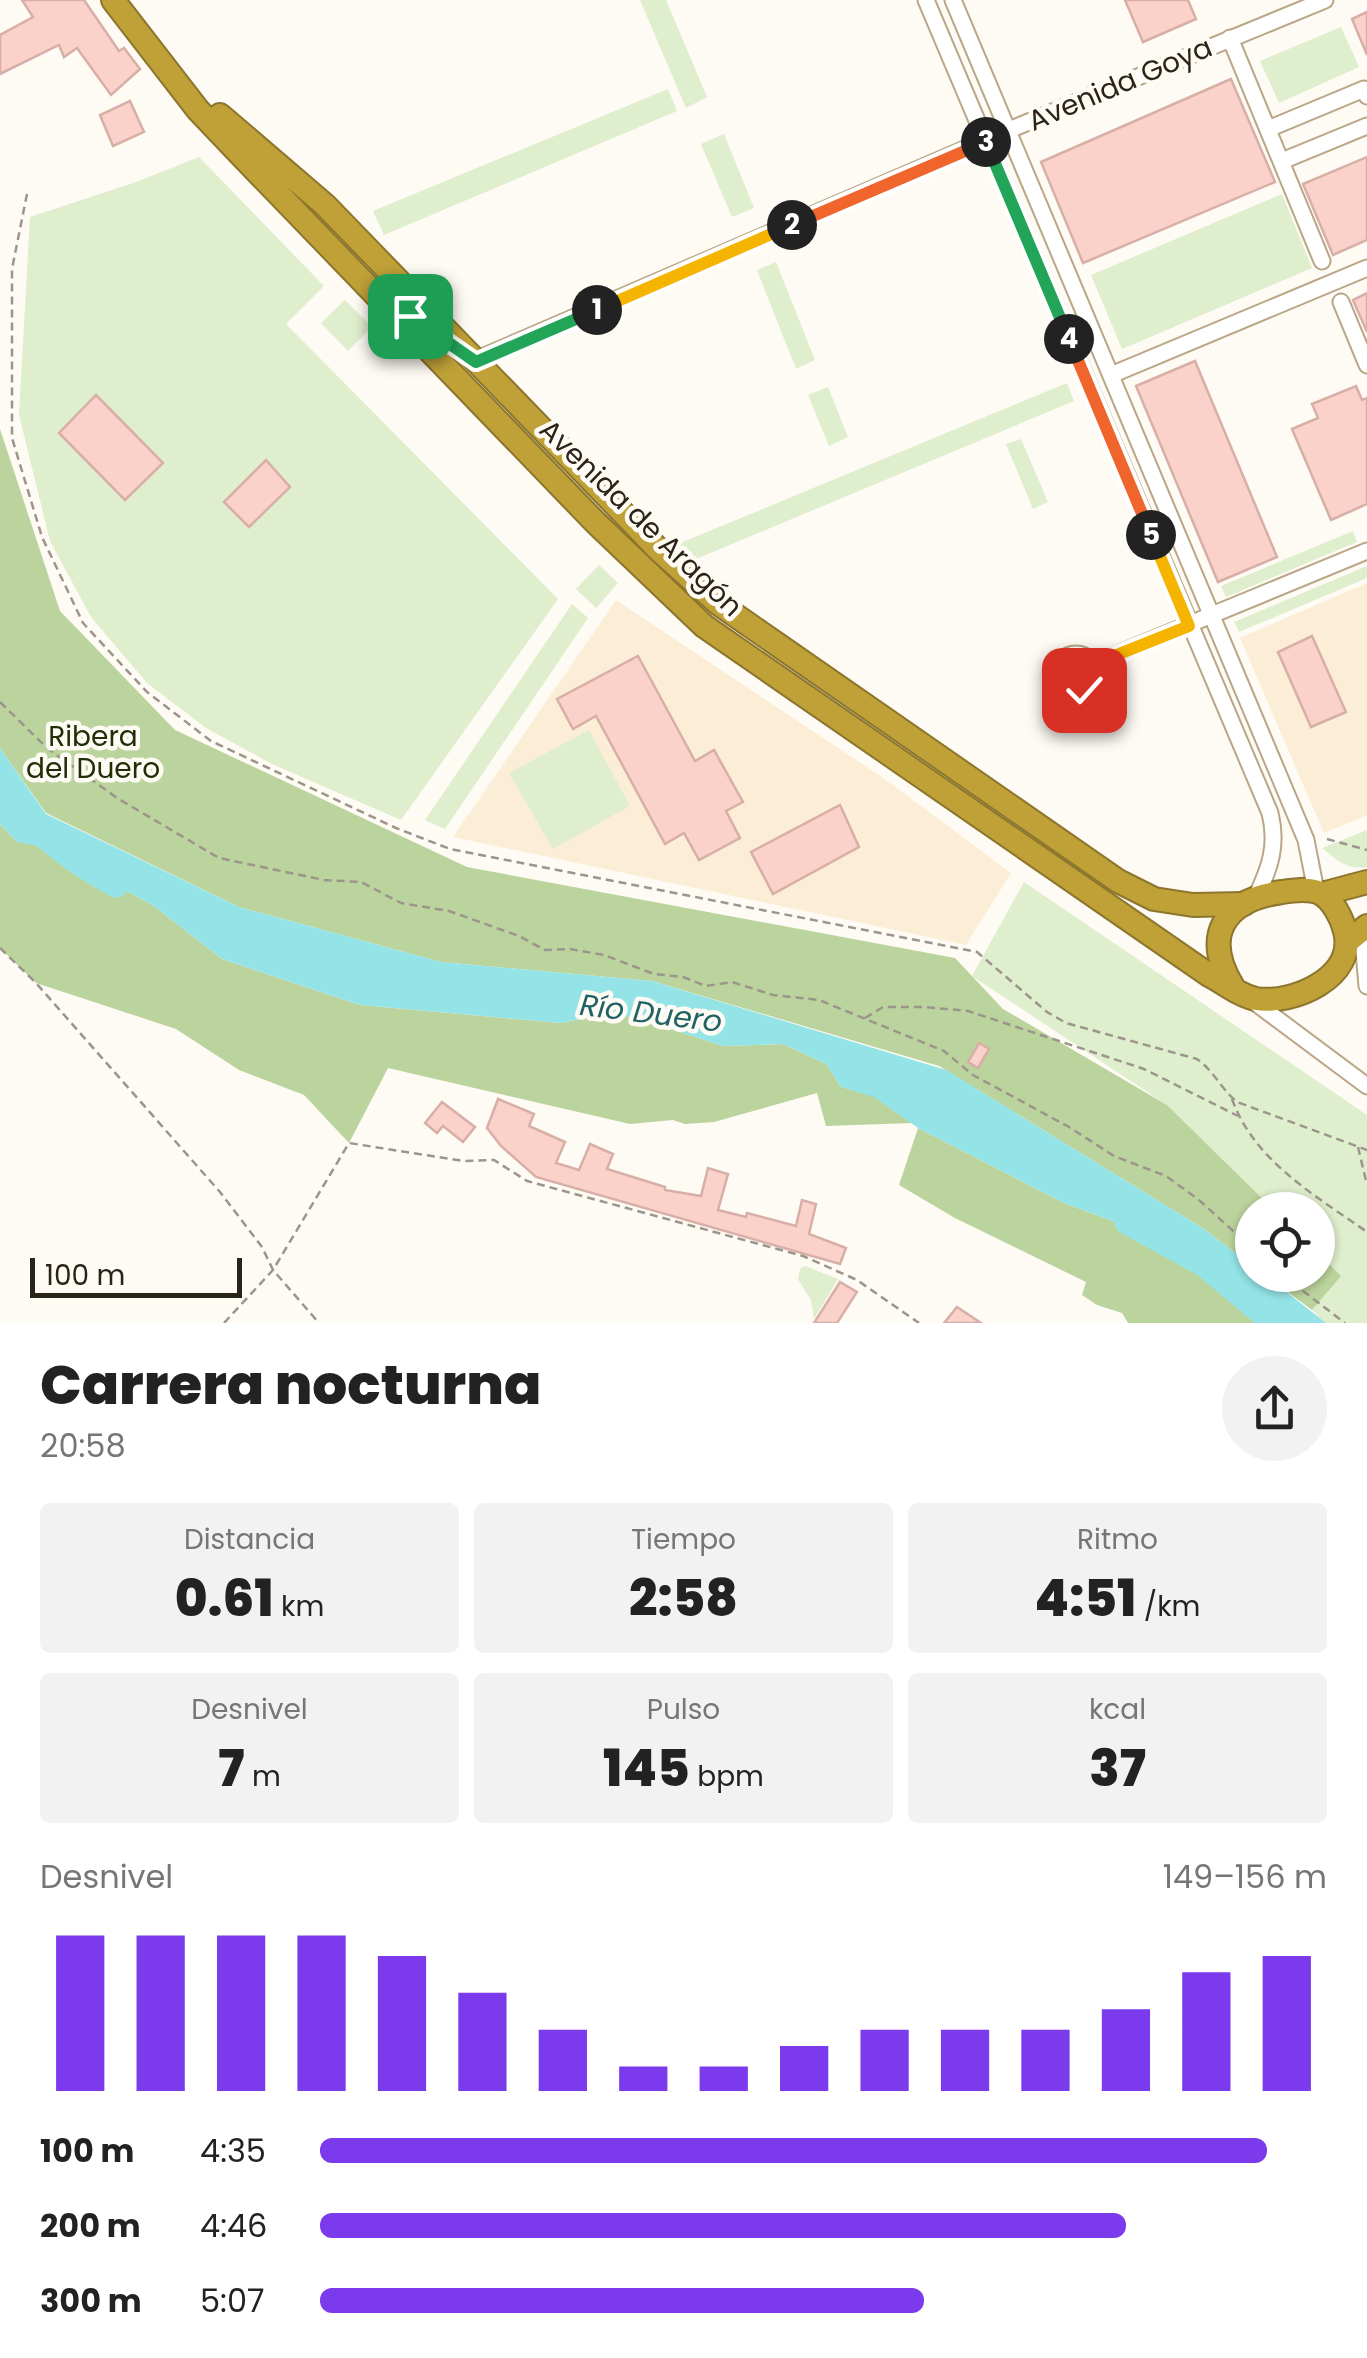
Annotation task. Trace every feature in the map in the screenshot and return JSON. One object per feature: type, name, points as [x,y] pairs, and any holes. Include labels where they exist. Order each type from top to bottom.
[{"type":"highway","name":"Avenida de Aragón","points":[[114,0],[198,110],[595,522],[704,626],[1138,926],[1242,993]]},
{"type":"highway","name":"Avenida de Aragón","points":[[138,34],[215,110],[325,206],[659,550],[719,604],[1118,881],[1154,899],[1193,905],[1250,901]]},
{"type":"highway","points":[[1319,893],[1355,937],[1330,974],[1315,988],[1285,1000],[1242,993],[1221,968],[1216,944],[1224,922],[1250,901],[1298,890],[1319,893],[1367,882]]},
{"type":"street","points":[[926,0],[1274,827],[1270,864],[1250,901]]},
{"type":"street","points":[[954,0],[1306,840],[1319,893]]},
{"type":"street","name":"Avenida Goya","points":[[476,362],[986,140],[1325,0]]},
{"type":"street","points":[[1230,38],[1322,261]]},
{"type":"street","points":[[1268,129],[1364,89],[1367,96]]},
{"type":"street","points":[[1282,162],[1367,126]]},
{"type":"street","points":[[1111,376],[1367,268]]},
{"type":"street","points":[[1341,302],[1367,364]]},
{"type":"street","points":[[398,318],[410,316],[476,362]]},
{"type":"street","points":[[1094,664],[1367,551]]},
{"type":"street","points":[[1355,937],[1367,988]]},
{"type":"street","points":[[1355,937],[1367,988]]},
{"type":"street","points":[[1242,993],[1367,1086]]},
{"type":"path","points":[[27,194],[12,269],[12,438],[42,537],[84,623],[147,692],[211,740],[396,828],[450,849],[976,952],[1047,1012],[1066,1023],[1197,1059],[1213,1070],[1263,1151],[1298,1184],[1367,1232]]},
{"type":"path","points":[[0,268],[12,269]]},
{"type":"path","points":[[0,702],[48,748],[117,798],[219,858],[324,880],[362,882],[402,902],[449,910],[545,950],[604,954],[654,974],[706,986],[732,982],[773,995],[819,1000],[944,1051],[972,1075],[1114,1156],[1166,1176],[1235,1233]]},
{"type":"path","points":[[1327,839],[1367,850]]},
{"type":"path","points":[[0,948],[36,982],[220,1192],[262,1247],[273,1270],[319,1323]]},
{"type":"path","points":[[864,1019],[882,1007],[968,1011],[1144,1069],[1238,1116]]},
{"type":"path","points":[[1231,1097],[1367,1150]]},
{"type":"path","points":[[224,1323],[273,1270],[349,1143],[464,1161],[494,1160],[526,1181],[803,1256],[857,1280],[919,1323]]},
{"type":"path","points":[[1358,1146],[1367,1184]]},
{"type":"path","points":[[1304,1292],[1345,1323]]},
{"type":"shaded area","points":[[1367,583],[1367,815],[1324,833],[1240,638]]},
{"type":"shaded area","points":[[616,600],[879,775],[1011,873],[966,945],[453,837]]},
{"type":"green space","points":[[640,0],[666,0],[707,97],[686,108]]},
{"type":"green space","points":[[1341,27],[1359,67],[1279,103],[1260,61]]},
{"type":"green space","points":[[668,89],[677,111],[384,235],[373,211]]},
{"type":"green space","points":[[724,134],[754,208],[732,217],[701,144]]},
{"type":"green space","points":[[199,157],[324,286],[286,324],[558,599],[401,820],[274,765],[206,728],[147,683],[91,617],[50,541],[19,415],[30,217]]},
{"type":"green space","points":[[1282,194],[1312,268],[1122,349],[1091,275]]},
{"type":"green space","points":[[776,262],[815,360],[796,369],[757,270]]},
{"type":"green space","points":[[345,300],[372,327],[348,351],[321,323]]},
{"type":"green space","points":[[1067,383],[1074,401],[696,559],[678,544]]},
{"type":"green space","points":[[828,387],[848,437],[829,446],[808,395]]},
{"type":"green space","name":"Ribera del Duero","points":[[0,429],[60,611],[175,730],[467,867],[955,958],[1003,1009],[1167,1105],[1256,1192],[1235,1192],[1235,1253],[1204,1229],[939,1066],[652,981],[441,962],[239,907],[46,813],[0,748]]},
{"type":"green space","points":[[1021,439],[1048,502],[1033,509],[1006,444]]},
{"type":"green space","points":[[1353,531],[1357,542],[1226,597],[1221,586]]},
{"type":"green space","points":[[599,565],[618,583],[596,608],[576,589]]},
{"type":"green space","points":[[1367,566],[1367,578],[1239,632],[1234,622]]},
{"type":"green space","points":[[572,604],[588,618],[445,829],[425,820]]},
{"type":"green space","points":[[589,730],[630,806],[553,849],[509,773]]},
{"type":"green space","points":[[0,824],[17,842],[56,847],[154,906],[222,959],[360,1005],[561,1023],[608,1013],[637,1018],[723,1046],[783,1044],[826,1064],[841,1087],[874,1096],[912,1123],[826,1126],[817,1093],[714,1122],[630,1124],[388,1068],[349,1143],[304,1095],[239,1070],[176,1029],[36,983],[0,948]]},
{"type":"green space","points":[[1367,830],[1367,867],[1348,865],[1322,848]]},
{"type":"green space","points":[[1024,882],[1367,1115],[1367,1323],[1325,1323],[1312,1310],[1327,1292],[1335,1292],[1340,1276],[1335,1271],[1335,1192],[1256,1192],[1167,1105],[972,976]]},
{"type":"green space","points":[[918,1128],[1064,1203],[1151,1235],[1205,1265],[1274,1323],[1128,1323],[1122,1313],[1082,1295],[1086,1282],[955,1218],[899,1185]]},
{"type":"green space","points":[[805,1266],[838,1279],[814,1319],[811,1300],[798,1279]]},
{"type":"green space","points":[[1288,1292],[1327,1292],[1312,1310]]},
{"type":"water","points":[[0,748],[46,814],[239,907],[441,962],[652,981],[946,1070],[1204,1229],[1235,1253],[1235,1290],[1205,1265],[1151,1235],[1064,1203],[918,1128],[874,1097],[841,1087],[826,1064],[783,1044],[723,1046],[637,1018],[608,1013],[561,1023],[360,1005],[222,959],[154,906],[62,851],[17,842],[0,824]]},
{"type":"water","points":[[1237,1292],[1287,1292],[1326,1323],[1274,1323]]},
{"type":"building","points":[[22,0],[84,0],[119,51],[124,48],[140,69],[111,95],[77,48],[64,57],[59,45],[0,74],[0,35],[33,17]]},
{"type":"building","points":[[1125,0],[1188,0],[1196,19],[1143,42]]},
{"type":"building","points":[[1367,12],[1367,55],[1352,19]]},
{"type":"building","points":[[1231,79],[1275,182],[1083,263],[1041,162]]},
{"type":"building","points":[[130,101],[144,132],[113,146],[100,115]]},
{"type":"building","points":[[1367,157],[1367,240],[1333,255],[1303,184]]},
{"type":"building","points":[[1367,293],[1367,332],[1353,300]]},
{"type":"building","points":[[1195,361],[1277,557],[1218,582],[1136,386]]},
{"type":"building","points":[[1356,386],[1362,400],[1367,398],[1367,504],[1331,520],[1292,429],[1318,418],[1312,404]]},
{"type":"building","points":[[96,395],[163,463],[125,500],[59,433]]},
{"type":"building","points":[[266,460],[290,487],[249,527],[224,502]]},
{"type":"building","points":[[1312,636],[1346,712],[1311,727],[1278,652]]},
{"type":"building","points":[[638,656],[695,761],[714,750],[743,802],[726,811],[740,838],[699,860],[684,833],[665,844],[596,716],[573,729],[557,699]]},
{"type":"building","points":[[840,805],[859,847],[773,894],[751,852]]},
{"type":"building","points":[[979,1043],[989,1049],[978,1068],[968,1062]]},
{"type":"building","points":[[498,1099],[534,1114],[529,1126],[565,1142],[556,1163],[579,1170],[590,1144],[613,1154],[607,1169],[665,1190],[701,1196],[708,1168],[728,1174],[718,1210],[796,1226],[802,1200],[816,1204],[809,1234],[846,1248],[840,1264],[536,1177],[487,1128]]},
{"type":"building","points":[[442,1102],[475,1127],[463,1142],[443,1126],[437,1133],[425,1123]]},
{"type":"building","points":[[840,1282],[857,1292],[837,1323],[814,1323]]},
{"type":"building","points":[[957,1307],[981,1323],[944,1323]]},
{"type":"waterway","name":"Río Duero","points":[[0,791],[54,844],[116,885]]},
{"type":"waterway","name":"Río Duero","points":[[1127,1222],[1205,1265],[1274,1323]]},
{"type":"route","points":[[410,316],[476,362],[986,140],[1189,626],[1094,664],[1094,679],[1084,690]]}]
